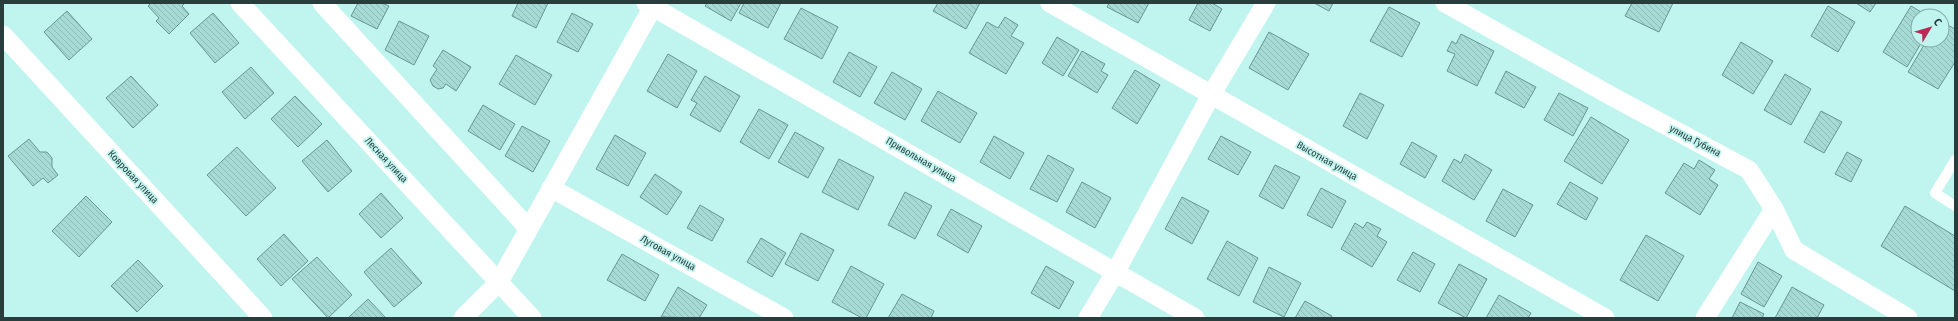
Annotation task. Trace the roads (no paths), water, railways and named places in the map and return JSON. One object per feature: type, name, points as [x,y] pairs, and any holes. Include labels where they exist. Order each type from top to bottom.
[{"type":"street","name":"Лесная улица","points":[[240,3],[532,318]]},
{"type":"street","points":[[322,3],[529,229]]},
{"type":"street","name":"Высотная улица","points":[[1050,3],[1605,318]]},
{"type":"street","points":[[1088,318],[1116,271],[1211,95],[1266,3]]},
{"type":"street","name":"улица Губина","points":[[1445,3],[1613,97],[1749,170],[1774,209],[1794,250],[1908,318]]},
{"type":"street","points":[[463,318],[499,282],[651,4]]},
{"type":"street","name":"Привольная улица","points":[[651,4],[1116,271],[1195,318]]},
{"type":"street","name":"Ковровая улица","points":[[3,35],[263,318]]},
{"type":"street","name":"Луговая улица","points":[[551,188],[784,318]]},
{"type":"street","points":[[1705,318],[1774,209]]},
{"type":"lane","points":[[1955,160],[1935,193],[1955,206]]}]
